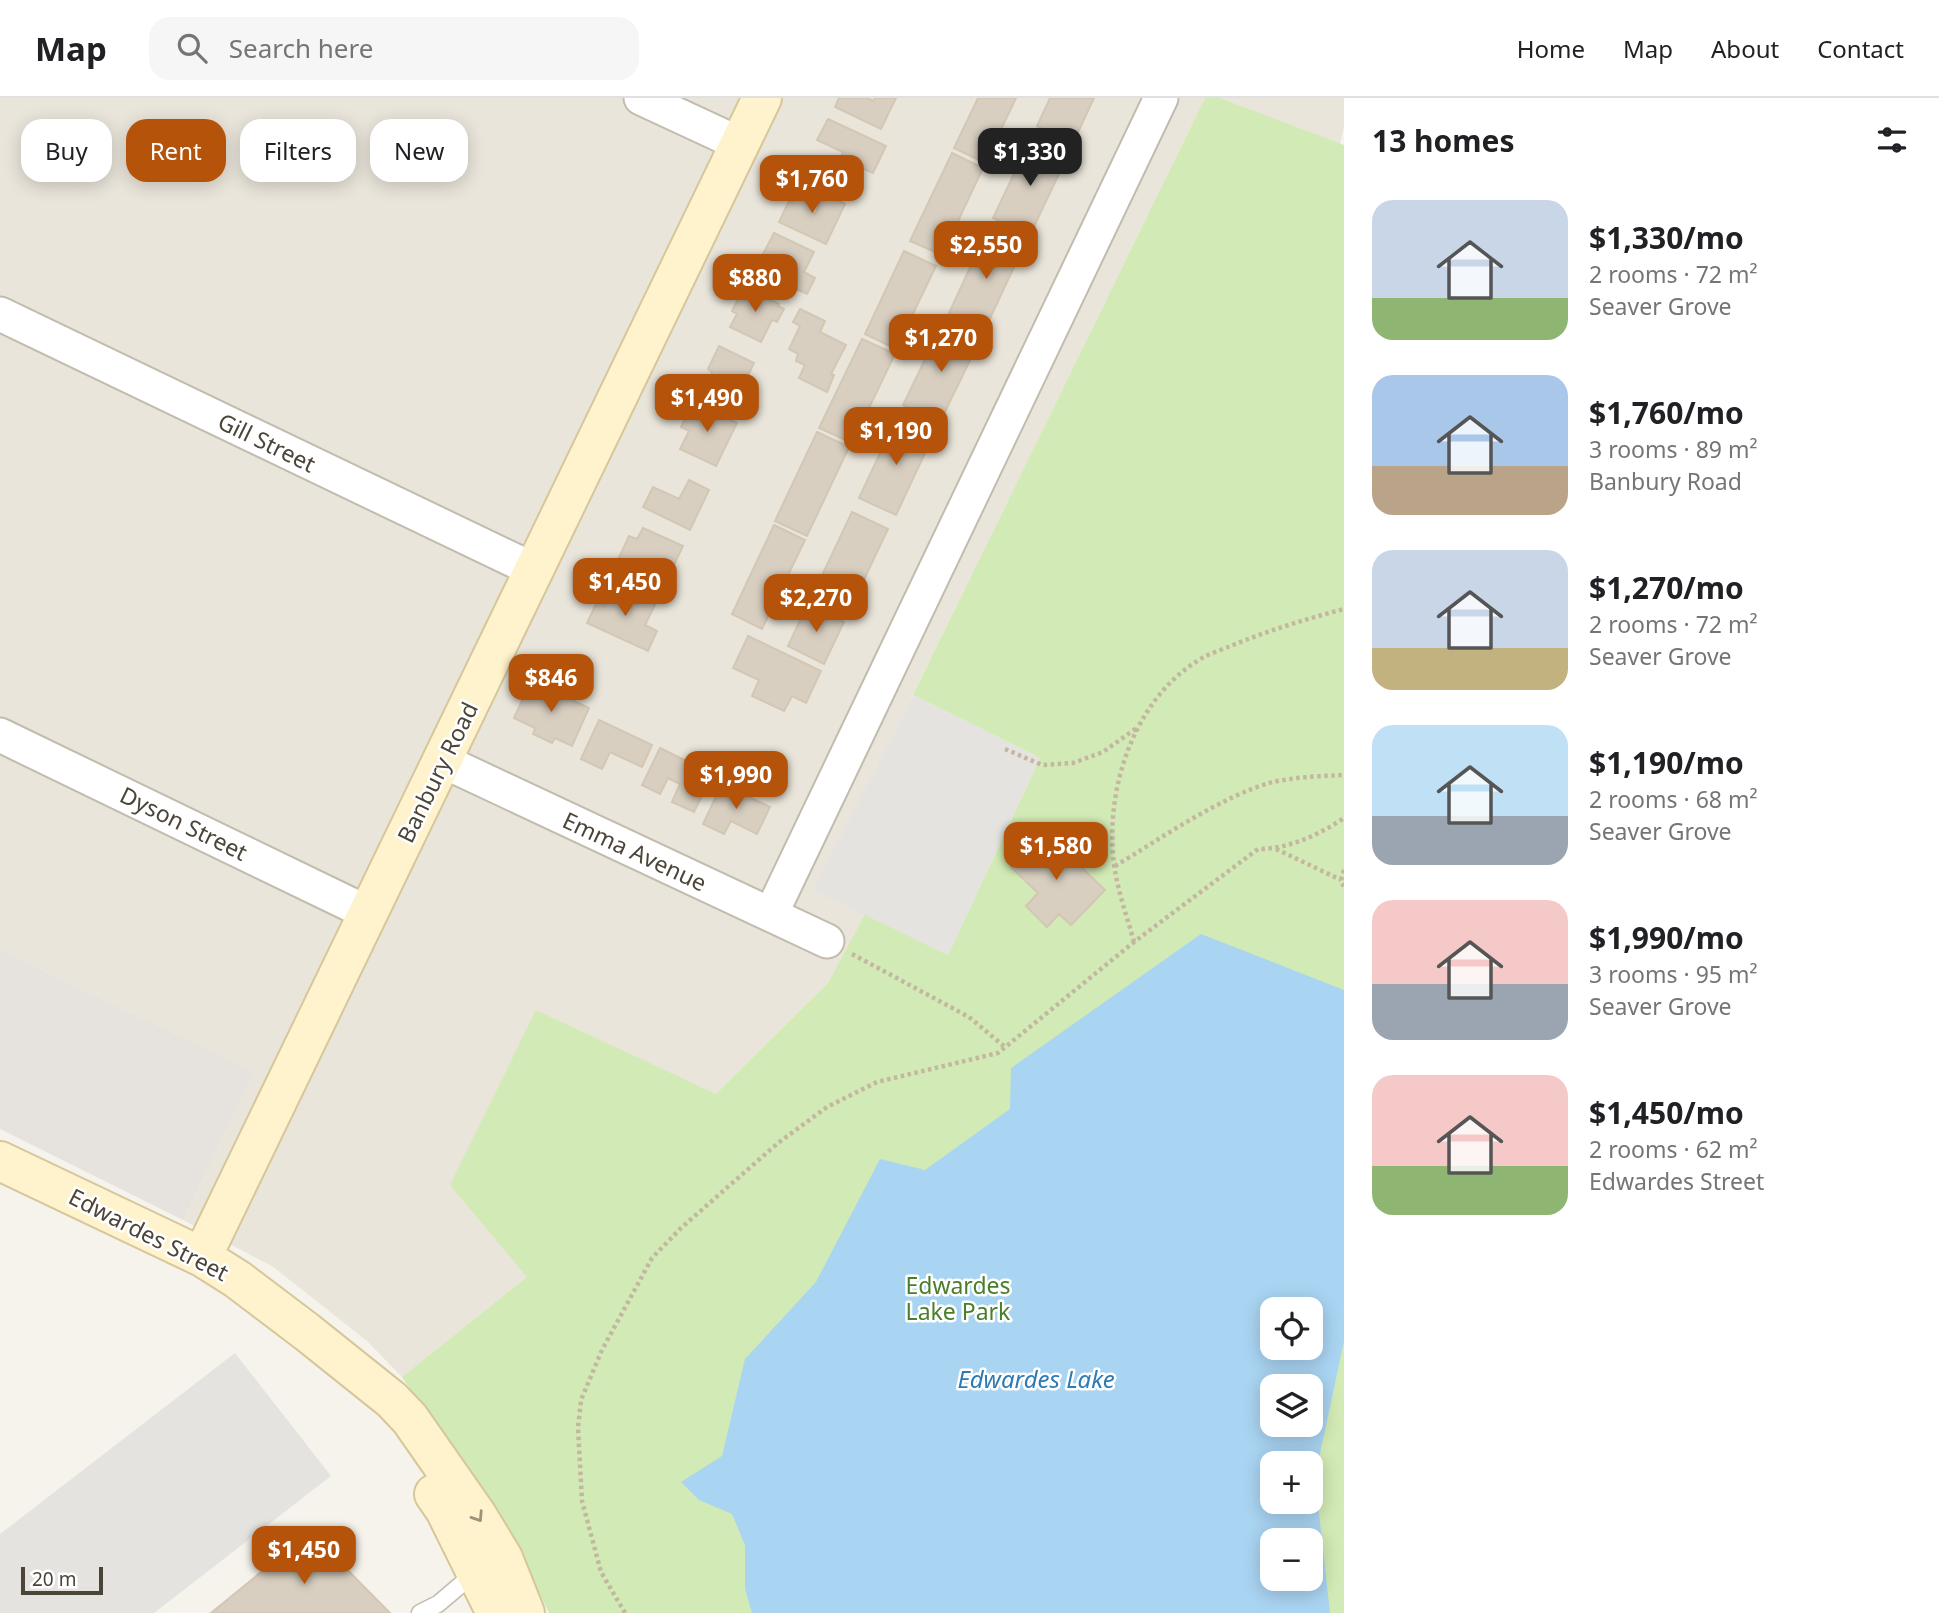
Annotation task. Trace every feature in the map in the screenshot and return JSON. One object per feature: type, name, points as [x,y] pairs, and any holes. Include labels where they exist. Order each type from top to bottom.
[{"type":"street","points":[[641,98],[740,144]]},
{"type":"street","name":"Banbury Road","points":[[202,1257],[762,98]]},
{"type":"street","points":[[771,914],[1161,98]]},
{"type":"street","name":"Gill Street","points":[[0,314],[534,570]]},
{"type":"street","name":"Dyson Street","points":[[0,735],[368,913]]},
{"type":"street","name":"Emma Avenue","points":[[443,761],[827,941]]},
{"type":"street","name":"Edwardes Street","points":[[0,1161],[202,1257],[237,1279],[307,1332],[355,1373],[382,1422],[445,1510],[525,1613]]},
{"type":"street","name":"Edwardes Street","points":[[493,1571],[496,1613]]},
{"type":"lane","points":[[420,1613],[493,1571]]},
{"type":"path","points":[[1134,942],[1115,866],[1113,819],[1119,780],[1139,726],[1150,706],[1172,680],[1204,657],[1281,626],[1344,609]]},
{"type":"path","points":[[1005,748],[1042,765],[1073,762],[1103,752],[1139,726]]},
{"type":"path","points":[[1115,866],[1234,797],[1273,782],[1344,775]]},
{"type":"path","points":[[625,1613],[601,1572],[582,1501],[578,1429],[581,1401],[603,1350],[652,1258],[681,1228],[778,1143],[827,1107],[877,1082],[998,1054],[1134,942],[1258,849],[1276,849],[1327,830],[1344,818]]},
{"type":"path","points":[[1276,849],[1341,880]]},
{"type":"path","points":[[1344,870],[1341,880],[1344,887]]},
{"type":"path","points":[[827,941],[969,1017],[1005,1047]]},
{"type":"shaded area","points":[[0,98],[1205,98],[913,695],[814,889],[865,914],[828,983],[716,1095],[536,1010],[527,1277],[402,1377],[367,1341],[272,1266],[183,1220],[255,1072],[0,950]]},
{"type":"shaded area","points":[[1220,98],[1344,98],[1344,127],[1340,144]]},
{"type":"shaded area","points":[[913,695],[1040,758],[948,955],[813,890]]},
{"type":"shaded area","points":[[0,950],[255,1072],[183,1220],[0,1129]]},
{"type":"shaded area","points":[[235,1353],[331,1476],[154,1613],[0,1613],[0,1534]]},
{"type":"green space","name":"Edwardes Lake Park","points":[[1205,98],[1220,98],[1344,145],[1344,1613],[549,1613],[520,1553],[402,1377],[527,1277],[450,1185],[536,1010],[716,1094],[828,983],[865,914],[948,955],[1040,758],[913,695]]},
{"type":"water","name":"Edwardes Lake","points":[[1201,934],[1344,990],[1344,1341],[1321,1451],[1260,1451],[1260,1514],[1319,1514],[1321,1528],[1260,1528],[1260,1591],[1323,1591],[1323,1550],[1330,1613],[752,1613],[745,1589],[745,1545],[732,1514],[699,1500],[681,1482],[722,1456],[745,1359],[816,1282],[880,1159],[925,1170],[1010,1109],[1011,1068]]},
{"type":"building","points":[[839,98],[867,98],[873,101],[875,98],[896,98],[881,129],[835,107]]},
{"type":"building","points":[[978,98],[1016,98],[985,163],[954,148]]},
{"type":"building","points":[[1050,98],[1094,98],[1073,143],[1037,126]]},
{"type":"building","points":[[828,119],[886,146],[873,173],[862,168],[856,182],[834,171],[843,152],[817,140]]},
{"type":"building","points":[[1030,140],[1067,157],[1030,235],[993,218]]},
{"type":"building","points":[[952,153],[983,168],[942,255],[910,241]]},
{"type":"building","points":[[800,187],[818,195],[810,211],[815,214],[824,194],[845,204],[826,244],[779,222],[789,201],[792,203]]},
{"type":"building","points":[[774,233],[814,252],[804,272],[815,278],[807,294],[759,272],[766,258],[762,256]]},
{"type":"building","points":[[986,233],[1022,250],[985,329],[949,313]]},
{"type":"building","points":[[904,251],[936,266],[896,349],[865,334]]},
{"type":"building","points":[[744,287],[784,309],[777,322],[772,320],[761,342],[730,327],[737,314],[732,311]]},
{"type":"building","points":[[800,309],[825,321],[820,332],[846,345],[831,374],[834,375],[827,392],[799,378],[805,365],[796,361],[798,354],[789,349],[800,326],[793,322]]},
{"type":"building","points":[[941,326],[978,344],[940,422],[903,405]]},
{"type":"building","points":[[862,339],[895,354],[852,443],[819,428]]},
{"type":"building","points":[[719,346],[754,363],[736,401],[706,387],[712,372],[708,369]]},
{"type":"building","points":[[693,402],[737,423],[716,466],[680,449],[689,431],[681,427]]},
{"type":"building","points":[[896,419],[933,436],[896,515],[859,498]]},
{"type":"building","points":[[817,432],[849,447],[807,536],[775,521]]},
{"type":"building","points":[[689,480],[709,490],[690,530],[643,507],[653,487],[679,499]]},
{"type":"building","points":[[852,512],[888,529],[851,607],[815,590]]},
{"type":"building","points":[[774,525],[805,540],[762,629],[732,614]]},
{"type":"building","points":[[643,528],[683,546],[663,588],[615,566],[629,536],[637,539]]},
{"type":"building","points":[[615,586],[655,605],[645,625],[657,631],[648,651],[587,623],[597,602],[605,606]]},
{"type":"building","points":[[807,605],[844,622],[824,664],[788,646]]},
{"type":"building","points":[[748,636],[821,671],[806,703],[792,696],[784,711],[752,696],[759,680],[733,668]]},
{"type":"building","points":[[531,681],[589,708],[572,746],[555,738],[552,743],[533,734],[535,728],[514,718]]},
{"type":"building","points":[[599,720],[652,745],[642,767],[610,752],[602,769],[581,759]]},
{"type":"building","points":[[660,748],[713,774],[694,812],[672,802],[680,784],[668,778],[660,794],[642,785]]},
{"type":"building","points":[[722,784],[770,807],[757,834],[731,821],[724,834],[703,824]]},
{"type":"building","points":[[1045,832],[1105,890],[1071,925],[1059,914],[1047,927],[1026,906],[1038,893],[1011,867]]},
{"type":"building","points":[[310,1532],[390,1613],[211,1613]]}]
